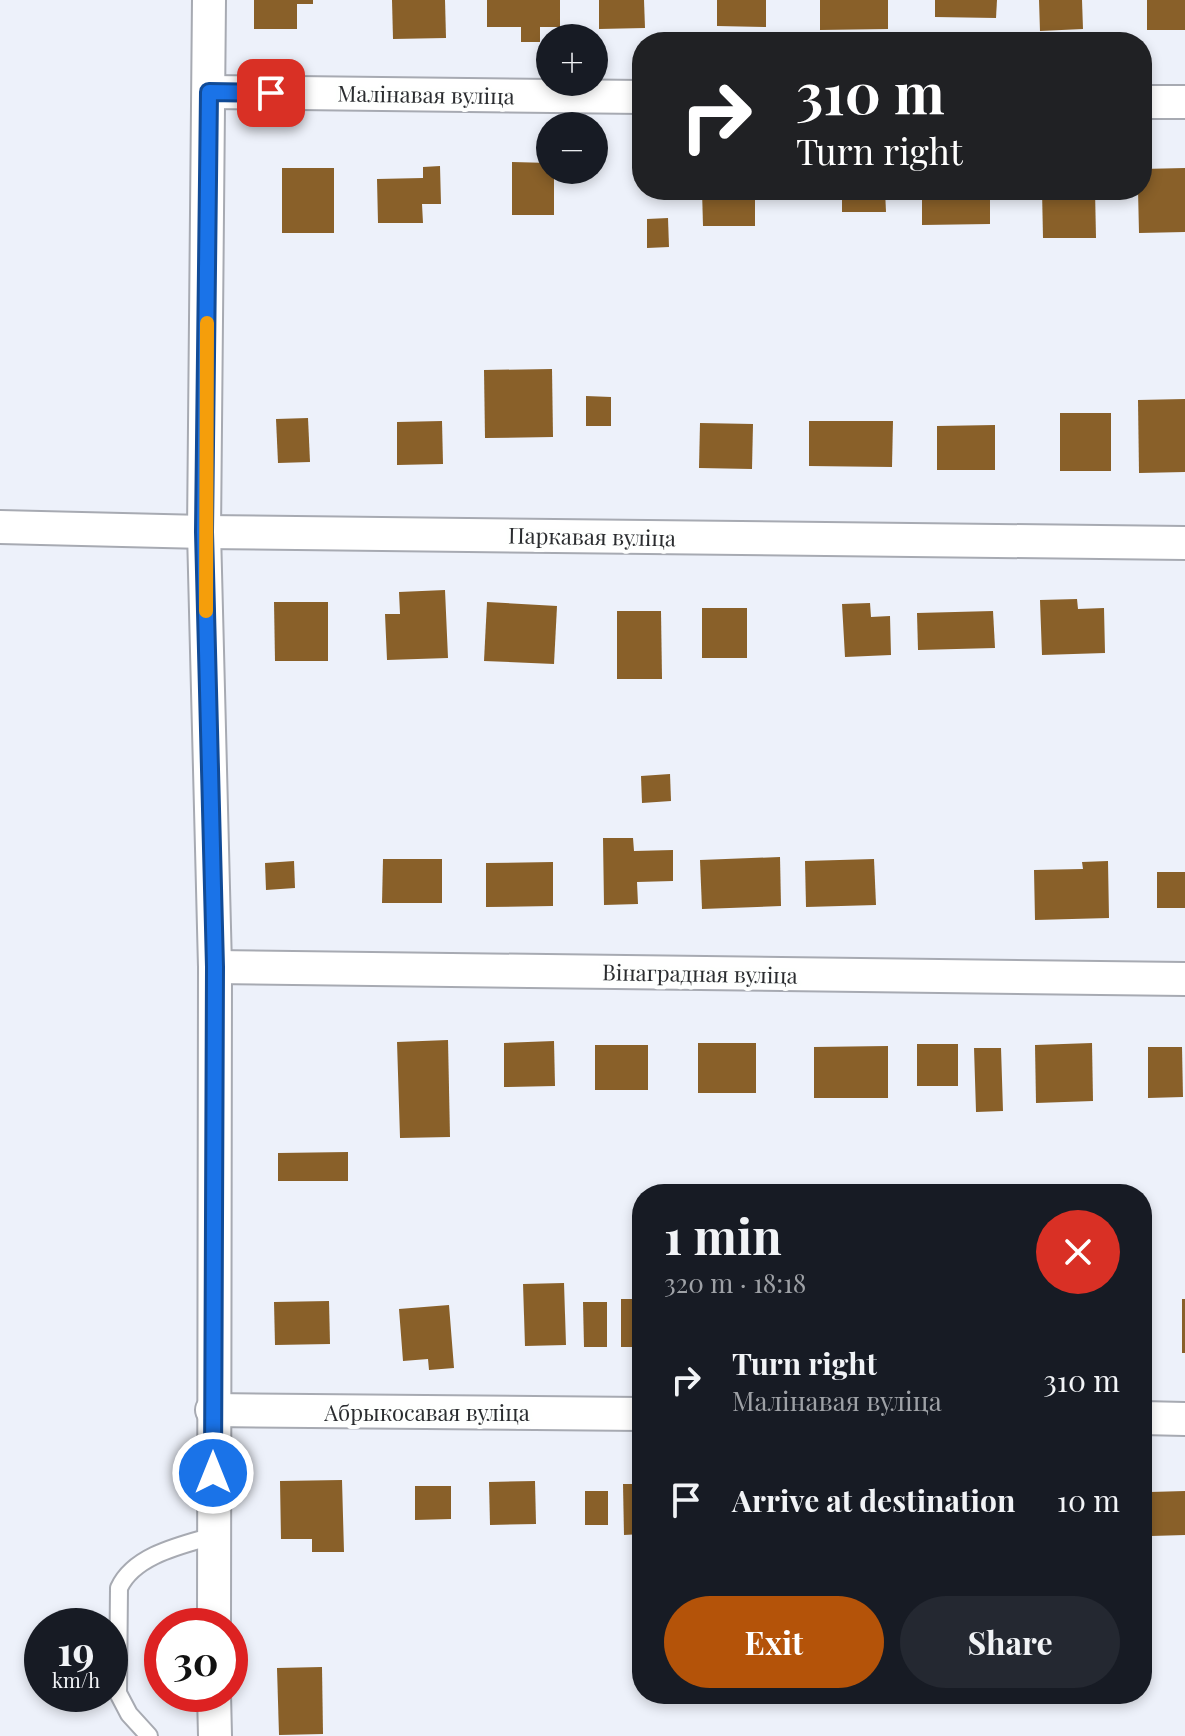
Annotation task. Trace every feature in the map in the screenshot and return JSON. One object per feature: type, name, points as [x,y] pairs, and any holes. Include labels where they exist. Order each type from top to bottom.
[{"type":"street","points":[[209,0],[204,532],[215,967],[214,1608]]},
{"type":"street","name":"Малінавая вуліца","points":[[209,92],[632,97]]},
{"type":"street","points":[[1152,102],[1185,102]]},
{"type":"street","name":"Паркавая вуліца","points":[[0,527],[1185,543]]},
{"type":"street","name":"Вінаградная вуліца","points":[[215,967],[1185,979]]},
{"type":"street","name":"Абрыкосавая вуліца","points":[[212,1410],[632,1414]]},
{"type":"street","points":[[1152,1418],[1185,1419]]},
{"type":"street","points":[[214,1712],[215,1736]]},
{"type":"lane","points":[[149,1736],[124,1708],[118,1693],[119,1588],[126,1576],[140,1564],[169,1550],[213,1536]]},
{"type":"building","points":[[254,0],[313,0],[313,4],[297,4],[297,29],[254,29]]},
{"type":"building","points":[[392,0],[445,0],[446,38],[393,39]]},
{"type":"building","points":[[487,0],[560,0],[560,24],[536,24],[536,42],[521,42],[521,27],[487,27]]},
{"type":"building","points":[[599,0],[644,0],[645,28],[608,29],[608,24],[599,24]]},
{"type":"building","points":[[717,0],[766,0],[766,27],[717,26]]},
{"type":"building","points":[[820,0],[888,0],[888,29],[820,30]]},
{"type":"building","points":[[935,0],[997,0],[996,18],[935,17]]},
{"type":"building","points":[[1039,0],[1082,0],[1083,29],[1040,31]]},
{"type":"building","points":[[1147,0],[1185,0],[1185,30],[1147,30]]},
{"type":"building","points":[[512,162],[536,163],[536,184],[554,184],[554,215],[512,215]]},
{"type":"building","points":[[440,166],[441,204],[422,204],[423,223],[378,223],[377,179],[423,178],[423,167]]},
{"type":"building","points":[[282,168],[334,168],[334,233],[282,233]]},
{"type":"building","points":[[1185,168],[1185,232],[1139,233],[1138,200],[1152,200],[1152,169]]},
{"type":"building","points":[[702,200],[755,200],[755,226],[703,226]]},
{"type":"building","points":[[842,200],[885,200],[886,212],[842,212]]},
{"type":"building","points":[[922,200],[990,200],[990,224],[922,225]]},
{"type":"building","points":[[1042,200],[1095,200],[1096,238],[1043,238]]},
{"type":"building","points":[[668,218],[669,247],[647,248],[647,219]]},
{"type":"building","points":[[552,369],[553,437],[485,438],[484,370]]},
{"type":"building","points":[[586,396],[611,397],[611,426],[586,426]]},
{"type":"building","points":[[1185,399],[1185,472],[1139,473],[1138,400]]},
{"type":"building","points":[[1060,413],[1111,413],[1111,471],[1060,471]]},
{"type":"building","points":[[308,418],[310,462],[278,463],[276,419]]},
{"type":"building","points":[[442,421],[443,464],[397,465],[397,422]]},
{"type":"building","points":[[809,421],[893,421],[892,467],[809,466]]},
{"type":"building","points":[[700,423],[753,424],[752,469],[699,468]]},
{"type":"building","points":[[995,425],[995,470],[937,470],[937,426]]},
{"type":"building","points":[[445,590],[448,658],[387,660],[385,614],[400,614],[399,592]]},
{"type":"building","points":[[1077,599],[1078,609],[1104,608],[1105,653],[1042,655],[1040,600]]},
{"type":"building","points":[[274,602],[328,602],[328,661],[275,661]]},
{"type":"building","points":[[487,602],[557,606],[554,664],[484,661]]},
{"type":"building","points":[[870,603],[871,617],[890,616],[891,655],[845,657],[842,604]]},
{"type":"building","points":[[702,608],[747,608],[747,658],[702,658]]},
{"type":"building","points":[[617,611],[661,611],[662,679],[617,679]]},
{"type":"building","points":[[993,611],[995,648],[918,650],[917,613]]},
{"type":"building","points":[[670,774],[671,801],[642,803],[641,776]]},
{"type":"building","points":[[603,838],[633,838],[634,851],[673,850],[673,881],[637,882],[638,904],[604,905]]},
{"type":"building","points":[[780,857],[781,906],[702,909],[700,860]]},
{"type":"building","points":[[383,859],[442,859],[442,903],[382,903]]},
{"type":"building","points":[[874,859],[876,905],[806,907],[805,861]]},
{"type":"building","points":[[294,861],[295,888],[266,890],[265,863]]},
{"type":"building","points":[[1108,861],[1109,918],[1035,920],[1034,870],[1083,869],[1082,862]]},
{"type":"building","points":[[553,862],[553,906],[486,907],[486,863]]},
{"type":"building","points":[[1157,872],[1185,872],[1185,908],[1157,908]]},
{"type":"building","points":[[448,1040],[450,1137],[400,1138],[397,1042]]},
{"type":"building","points":[[554,1041],[555,1086],[504,1087],[504,1043]]},
{"type":"building","points":[[698,1043],[756,1043],[756,1093],[698,1093]]},
{"type":"building","points":[[1092,1043],[1093,1101],[1036,1103],[1035,1045]]},
{"type":"building","points":[[917,1044],[958,1044],[958,1086],[917,1086]]},
{"type":"building","points":[[595,1045],[648,1045],[648,1090],[595,1090]]},
{"type":"building","points":[[888,1046],[888,1098],[814,1098],[814,1047]]},
{"type":"building","points":[[1148,1047],[1182,1047],[1183,1097],[1148,1098]]},
{"type":"building","points":[[974,1048],[1001,1048],[1003,1111],[976,1112]]},
{"type":"building","points":[[348,1152],[348,1181],[278,1181],[278,1153]]},
{"type":"building","points":[[564,1283],[566,1345],[525,1346],[523,1284]]},
{"type":"building","points":[[621,1299],[632,1299],[632,1347],[621,1347]]},
{"type":"building","points":[[1182,1299],[1185,1299],[1185,1353],[1182,1353]]},
{"type":"building","points":[[329,1301],[330,1344],[275,1345],[274,1302]]},
{"type":"building","points":[[583,1302],[607,1302],[607,1347],[584,1347]]},
{"type":"building","points":[[449,1305],[454,1368],[429,1370],[428,1359],[403,1361],[399,1309]]},
{"type":"building","points":[[342,1480],[344,1552],[312,1552],[312,1539],[281,1539],[280,1481]]},
{"type":"building","points":[[535,1481],[536,1524],[490,1525],[489,1482]]},
{"type":"building","points":[[623,1484],[632,1484],[632,1535],[624,1535]]},
{"type":"building","points":[[415,1486],[451,1486],[451,1519],[415,1520]]},
{"type":"building","points":[[585,1491],[608,1491],[608,1525],[585,1525]]},
{"type":"building","points":[[1185,1491],[1185,1535],[1152,1536],[1152,1492]]},
{"type":"building","points":[[322,1667],[323,1734],[279,1735],[277,1668]]},
{"type":"slow traffic","points":[[206,611],[207,323]]},
{"type":"route","points":[[213,1473],[215,967],[204,532],[209,92],[271,93]]}]
